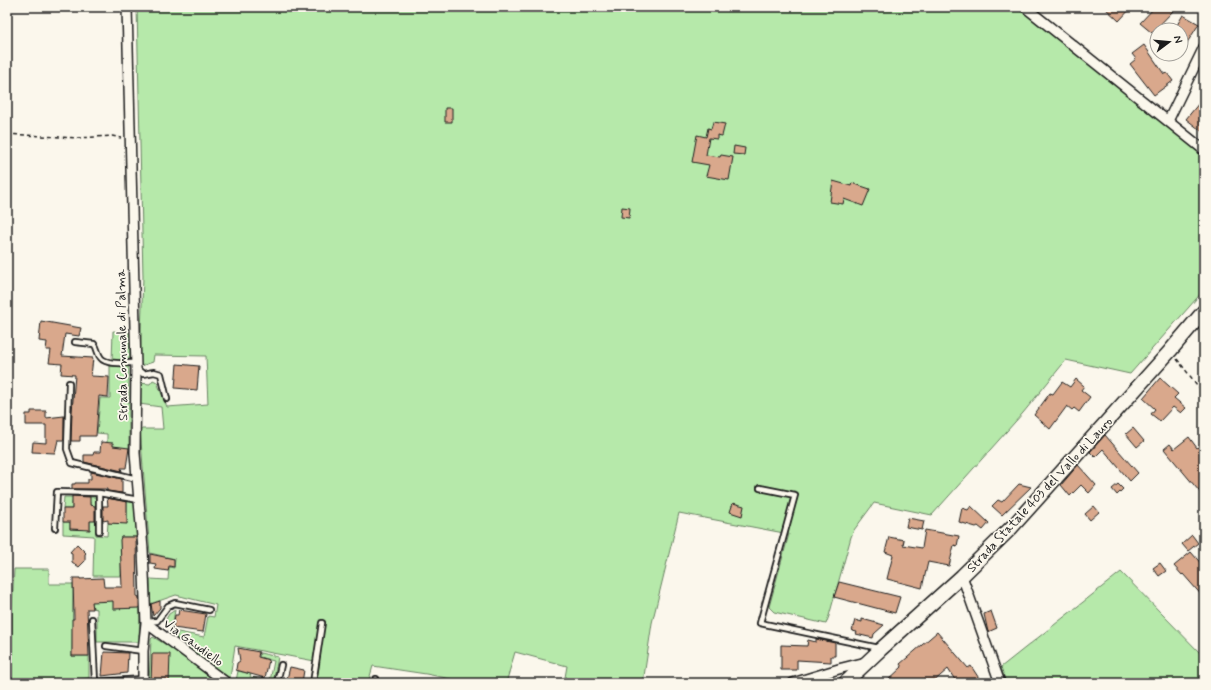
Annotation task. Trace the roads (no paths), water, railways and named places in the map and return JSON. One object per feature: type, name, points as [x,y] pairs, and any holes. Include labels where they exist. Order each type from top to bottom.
[{"type":"main road","name":"Strada Statale 403 del Vallo di Lauro","points":[[848,682],[866,662],[962,576],[1012,527],[1204,311]]},
{"type":"street","name":"Strada Comunale di Palma","points":[[127,7],[136,366],[135,453],[143,549],[146,623],[143,651],[143,681]]},
{"type":"street","points":[[1025,7],[1204,150]]},
{"type":"street","points":[[1168,121],[1204,47]]},
{"type":"street","points":[[962,576],[1000,683]]},
{"type":"street","name":"Via Gaudiello","points":[[146,623],[227,683]]},
{"type":"street","points":[[793,683],[866,662]]},
{"type":"lane","points":[[75,342],[94,344],[100,357],[105,362],[136,366],[143,374],[154,372],[161,374],[167,399]]},
{"type":"lane","points":[[69,383],[67,449],[72,463],[137,479]]},
{"type":"lane","points":[[760,488],[795,495],[760,623],[881,649]]},
{"type":"lane","points":[[55,528],[56,492],[99,494],[139,500]]},
{"type":"lane","points":[[99,494],[99,530]]},
{"type":"lane","points":[[146,623],[158,621],[168,606],[175,604],[209,610]]},
{"type":"lane","points":[[92,619],[95,682]]},
{"type":"lane","points":[[313,683],[322,623]]},
{"type":"lane","points":[[106,646],[143,651]]},
{"type":"lane","points":[[277,683],[281,665]]},
{"type":"lane","points":[[82,683],[143,681]]}]
